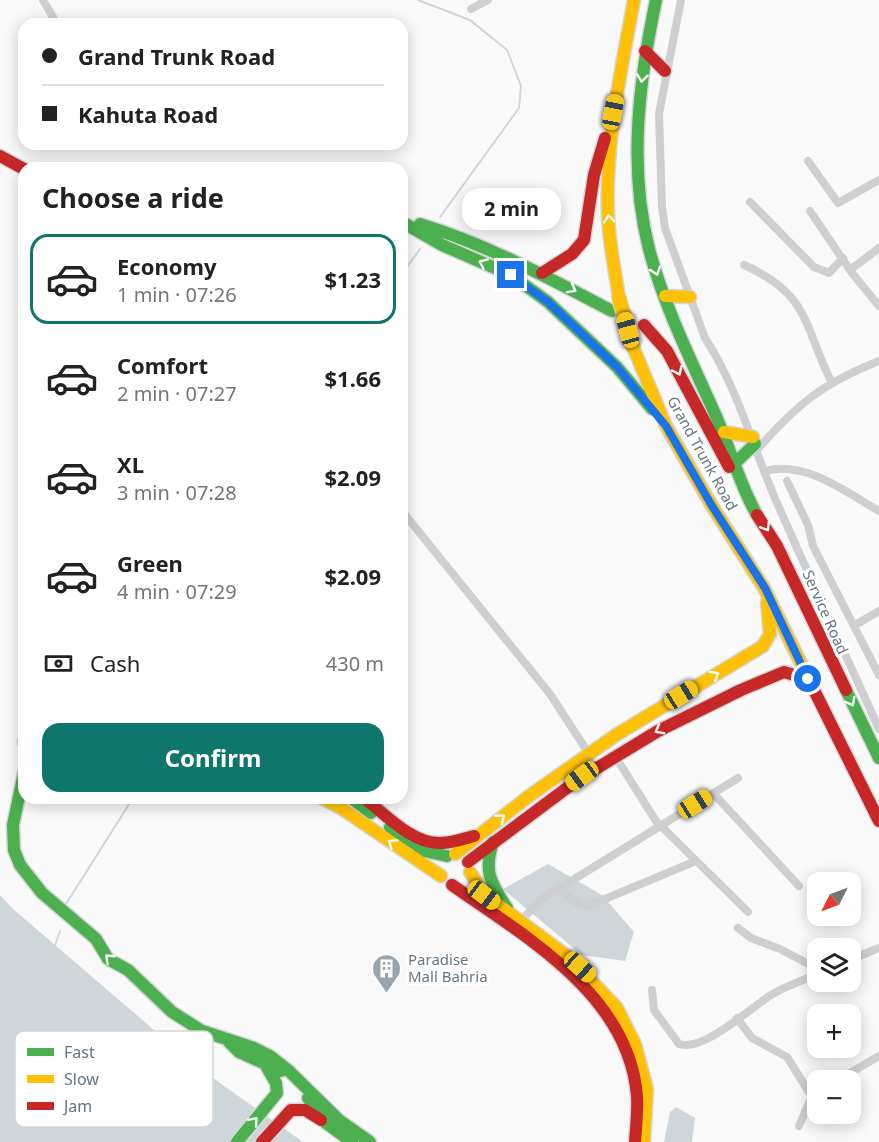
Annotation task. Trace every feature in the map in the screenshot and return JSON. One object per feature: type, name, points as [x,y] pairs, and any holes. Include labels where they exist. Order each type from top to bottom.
[{"type":"main road","name":"Grand Trunk Road","points":[[634,0],[613,112],[608,207],[619,298],[633,347],[666,426],[712,506],[765,588],[879,821]]},
{"type":"main road","name":"Grand Trunk Road","points":[[656,0],[645,51],[637,127],[637,166],[643,220],[653,263],[752,505],[776,543],[879,758]]},
{"type":"main road","points":[[645,51],[665,71]]},
{"type":"main road","points":[[542,273],[572,254],[584,240],[594,175],[613,112]]},
{"type":"main road","points":[[0,156],[18,166]]},
{"type":"main road","points":[[408,223],[456,235],[512,258],[612,311]]},
{"type":"main road","points":[[408,225],[442,245],[511,275],[548,302],[617,367],[666,426]]},
{"type":"main road","points":[[665,296],[690,297]]},
{"type":"main road","points":[[644,325],[657,335],[668,349],[692,400],[752,505]]},
{"type":"main road","points":[[724,432],[755,444],[736,462]]},
{"type":"main road","points":[[446,880],[441,863],[529,796],[589,754],[763,646],[770,634],[765,588]]},
{"type":"main road","points":[[446,880],[463,882],[469,867],[494,841],[582,776],[690,713],[784,672],[808,679]]},
{"type":"main road","points":[[18,803],[12,833],[20,867],[38,889],[96,939],[98,948],[120,968],[128,970],[183,1021],[206,1031]]},
{"type":"main road","points":[[333,804],[446,880],[561,964],[590,991],[603,1007],[622,1040],[632,1073],[636,1093],[635,1142]]},
{"type":"main road","points":[[359,804],[416,847],[429,852],[464,857],[481,892],[570,958],[590,976],[620,1015],[635,1044],[647,1089],[645,1142]]},
{"type":"main road","points":[[372,804],[398,824],[431,843],[451,842],[479,835]]},
{"type":"main road","points":[[494,841],[487,861],[487,876],[517,919]]},
{"type":"main road","points":[[213,1034],[228,1041],[255,1047],[276,1060],[303,1083],[340,1121],[370,1142]]},
{"type":"main road","points":[[228,1041],[239,1052],[264,1064],[274,1066],[299,1087],[326,1123]]},
{"type":"main road","points":[[237,1142],[278,1093],[277,1086],[264,1064]]},
{"type":"main road","points":[[262,1142],[286,1114],[300,1108],[352,1142]]},
{"type":"street","points":[[43,0],[54,18]]},
{"type":"street","points":[[471,9],[488,0]]},
{"type":"street","name":"Service Road","points":[[681,0],[665,71],[659,114],[662,207],[665,228],[705,338],[714,352],[755,444],[773,495],[879,729]]},
{"type":"street","points":[[808,161],[837,203],[879,180]]},
{"type":"street","points":[[750,202],[814,267],[829,273],[843,258]]},
{"type":"street","points":[[810,211],[850,270],[879,306]]},
{"type":"street","points":[[850,270],[879,248]]},
{"type":"street","points":[[744,265],[764,274],[793,298],[804,314],[832,383]]},
{"type":"street","points":[[755,444],[815,393],[879,361]]},
{"type":"street","points":[[765,471],[779,469],[814,475],[879,511]]},
{"type":"street","points":[[787,481],[808,525],[813,546],[879,675]]},
{"type":"street","points":[[408,518],[550,694],[589,754]]},
{"type":"street","points":[[855,625],[879,610]]},
{"type":"street","points":[[615,756],[660,826],[748,912]]},
{"type":"street","points":[[517,919],[559,889],[738,778]]},
{"type":"street","points":[[713,793],[799,886]]},
{"type":"street","points":[[559,889],[577,903],[588,906],[696,861]]},
{"type":"street","points":[[738,928],[751,938],[780,949],[807,963]]},
{"type":"street","points":[[861,955],[879,948]]},
{"type":"street","points":[[652,990],[654,1010],[680,1044],[686,1046],[697,1044],[731,1025],[737,1018],[772,994],[807,979]]},
{"type":"street","points":[[737,1018],[752,1038],[787,1057],[807,1087]]},
{"type":"street","points":[[855,1070],[879,1056]]},
{"type":"street","points":[[799,1126],[807,1110]]},
{"type":"shaded area","points":[[548,864],[602,895],[634,932],[625,961],[582,955],[503,889]]},
{"type":"shaded area","points":[[0,895],[13,909],[155,1031],[15,1031],[15,1127],[213,1127],[213,1078],[303,1142],[0,1142]]},
{"type":"shaded area","points":[[676,1107],[695,1118],[692,1142],[664,1142],[670,1112]]},
{"type":"waterway","points":[[418,0],[470,20],[507,50],[521,86],[519,108],[440,217]]},
{"type":"waterway","points":[[408,266],[420,249]]},
{"type":"waterway","points":[[66,904],[129,804]]},
{"type":"waterway","points":[[55,945],[60,931]]},
{"type":"traffic: fast","points":[[656,0],[645,62],[638,124],[639,187],[649,249],[670,312],[757,515]]},
{"type":"traffic: fast","points":[[420,224],[494,252],[612,311]]},
{"type":"traffic: fast","points":[[408,225],[442,245],[511,275],[548,302],[617,367],[652,409]]},
{"type":"traffic: fast","points":[[736,462],[755,444]]},
{"type":"traffic: fast","points":[[846,690],[879,758]]},
{"type":"traffic: fast","points":[[18,801],[13,825],[14,850],[20,865],[42,893],[96,939],[108,959],[128,970],[172,1012],[202,1031]]},
{"type":"traffic: fast","points":[[359,804],[371,813]]},
{"type":"traffic: fast","points":[[390,827],[424,851],[447,856]]},
{"type":"traffic: fast","points":[[493,842],[489,861],[490,877],[507,908]]},
{"type":"traffic: fast","points":[[213,1035],[254,1048],[270,1056],[289,1071],[340,1121],[370,1142]]},
{"type":"traffic: fast","points":[[228,1041],[239,1052],[281,1071]]},
{"type":"traffic: fast","points":[[237,1142],[277,1093],[276,1083],[265,1064]]},
{"type":"traffic: fast","points":[[308,1098],[326,1123],[352,1142]]},
{"type":"traffic: slow","points":[[619,298],[609,225],[609,161],[619,80],[634,0]]},
{"type":"traffic: slow","points":[[665,296],[690,297]]},
{"type":"traffic: slow","points":[[619,298],[633,347]]},
{"type":"traffic: slow","points":[[633,347],[666,426],[712,506],[764,588],[812,686]]},
{"type":"traffic: slow","points":[[724,432],[753,437]]},
{"type":"traffic: slow","points":[[455,854],[529,796],[616,735],[763,646],[770,634],[767,602]]},
{"type":"traffic: slow","points":[[333,804],[441,876]]},
{"type":"traffic: slow","points":[[470,872],[485,895],[570,958],[617,1008],[635,1044],[647,1089],[644,1142]]},
{"type":"traffic: jam","points":[[645,51],[665,71]]},
{"type":"traffic: jam","points":[[542,273],[572,254],[584,240],[594,175],[605,138]]},
{"type":"traffic: jam","points":[[0,156],[18,166]]},
{"type":"traffic: jam","points":[[644,325],[667,351],[729,467]]},
{"type":"traffic: jam","points":[[757,515],[777,546],[846,690]]},
{"type":"traffic: jam","points":[[468,862],[579,779],[658,731],[741,690],[784,672],[808,679]]},
{"type":"traffic: jam","points":[[812,686],[879,821]]},
{"type":"traffic: jam","points":[[371,804],[400,827],[420,839],[445,843],[474,836]]},
{"type":"traffic: jam","points":[[452,885],[541,948],[569,972],[594,999],[615,1028],[630,1060],[637,1096],[635,1142]]},
{"type":"traffic: jam","points":[[262,1142],[291,1110],[305,1110],[321,1120]]},
{"type":"place","name":"Paradise Mall Bahria","points":[[387,994]]},
{"type":"route","points":[[511,275],[548,302],[617,367],[666,426],[712,506],[765,588],[808,679]]}]
